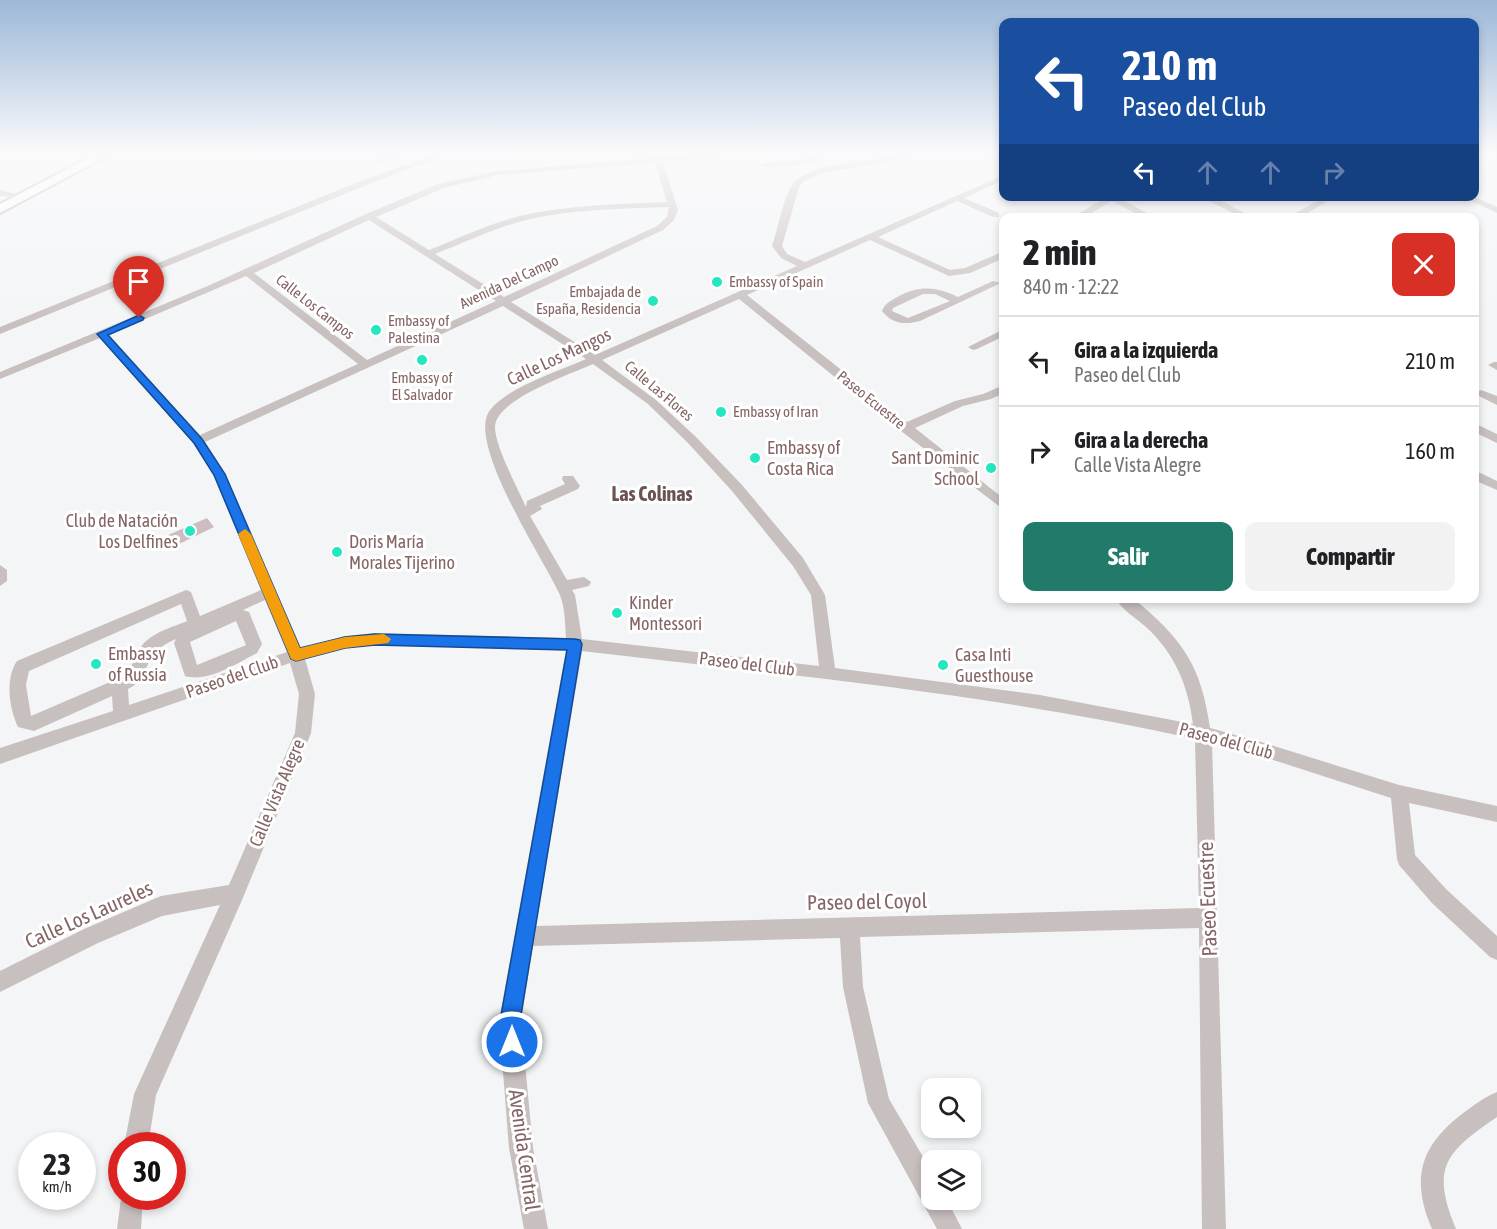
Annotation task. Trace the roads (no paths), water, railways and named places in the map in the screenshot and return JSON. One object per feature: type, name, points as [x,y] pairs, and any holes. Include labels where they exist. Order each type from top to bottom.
[{"type":"street","points":[[0,331],[53,312],[292,212]]},
{"type":"street","points":[[0,376],[247,272],[377,212]]},
{"type":"street","points":[[429,253],[496,227],[538,216],[564,212]]},
{"type":"street","name":"Avenida Del Campo","points":[[198,441],[660,228],[672,218],[672,212]]},
{"type":"street","points":[[787,212],[777,246],[784,256],[804,265]]},
{"type":"street","name":"Calle Los Mangos","points":[[575,644],[571,607],[564,586],[522,514],[493,446],[489,426],[494,413],[507,401],[528,389],[923,212]]},
{"type":"street","points":[[990,212],[996,215]]},
{"type":"street","name":"Calle Las Flores","points":[[369,216],[595,360],[652,402],[692,440],[737,488],[798,562],[818,595],[827,673]]},
{"type":"street","points":[[869,236],[949,273],[967,271],[999,256]]},
{"type":"street","name":"Calle Los Campos","points":[[247,272],[366,365]]},
{"type":"street","points":[[938,291],[949,273]]},
{"type":"street","points":[[956,300],[938,291],[922,290],[889,306],[887,311],[895,318],[910,320],[996,283]]},
{"type":"street","name":"Paseo Ecuestre","points":[[740,294],[999,502]]},
{"type":"street","name":"Calle Vista Alegre","points":[[102,334],[198,441],[219,474],[296,655],[307,694],[303,733],[235,893],[145,1094],[138,1132]]},
{"type":"street","points":[[973,347],[999,334]]},
{"type":"street","points":[[905,428],[959,403],[987,397],[999,391]]},
{"type":"street","points":[[1481,393],[1497,401]]},
{"type":"street","points":[[1479,430],[1494,434]]},
{"type":"street","points":[[1479,477],[1497,486]]},
{"type":"street","points":[[522,514],[535,509],[532,504],[573,486],[568,479]]},
{"type":"street","points":[[0,570],[0,581]]},
{"type":"street","points":[[564,586],[584,582]]},
{"type":"street","points":[[197,627],[186,596],[23,666],[18,670],[17,678],[24,722],[33,724],[120,685],[136,675],[148,648],[161,639],[197,627],[240,615],[244,616],[254,646],[200,672],[194,672],[191,671],[182,643],[184,638],[197,627],[270,592]]},
{"type":"street","name":"Paseo Ecuestre","points":[[1128,603],[1175,647],[1188,672],[1204,734],[1214,1229]]},
{"type":"street","name":"Paseo del Club","points":[[0,756],[296,655],[345,642],[375,639],[575,644],[827,673],[1040,702],[1137,719],[1261,749],[1399,793],[1497,814]]},
{"type":"street","name":"Avenida Central","points":[[536,1229],[521,1148],[510,1021],[575,644]]},
{"type":"street","points":[[120,685],[121,715]]},
{"type":"street","points":[[33,724],[34,744]]},
{"type":"street","points":[[1399,793],[1406,859],[1439,896],[1497,950]]},
{"type":"street","name":"Calle Los Laureles","points":[[0,982],[90,936],[162,906],[235,893]]},
{"type":"street","name":"Paseo del Coyol","points":[[526,936],[1209,918]]},
{"type":"street","points":[[849,926],[853,987],[879,1103],[921,1177]]},
{"type":"street","points":[[1444,1229],[1439,1220],[1432,1187],[1436,1157],[1464,1126],[1497,1103]]},
{"type":"street","points":[[129,1229],[130,1210]]},
{"type":"street","points":[[940,1210],[950,1229]]},
{"type":"place","name":"Embassy of Spain","points":[[717,282]]},
{"type":"place","name":"Embajada de España, Residencia","points":[[653,301]]},
{"type":"place","name":"Embassy of Palestina","points":[[376,330]]},
{"type":"place","name":"Embassy of El Salvador","points":[[422,360]]},
{"type":"place","name":"Embassy of Iran","points":[[721,412]]},
{"type":"place","name":"Embassy of Costa Rica","points":[[755,458]]},
{"type":"place","name":"Sant Dominic School","points":[[991,468]]},
{"type":"place","name":"Club de Natación Los Delfines","points":[[190,531]]},
{"type":"place","name":"Doris María Morales Tijerino","points":[[337,552]]},
{"type":"place","name":"Kinder Montessori","points":[[617,613]]},
{"type":"place","name":"Embassy of Russia","points":[[96,664]]},
{"type":"place","name":"Casa Inti Guesthouse","points":[[943,665]]},
{"type":"district","name":"Las Colinas","points":[[652,494]]}]
